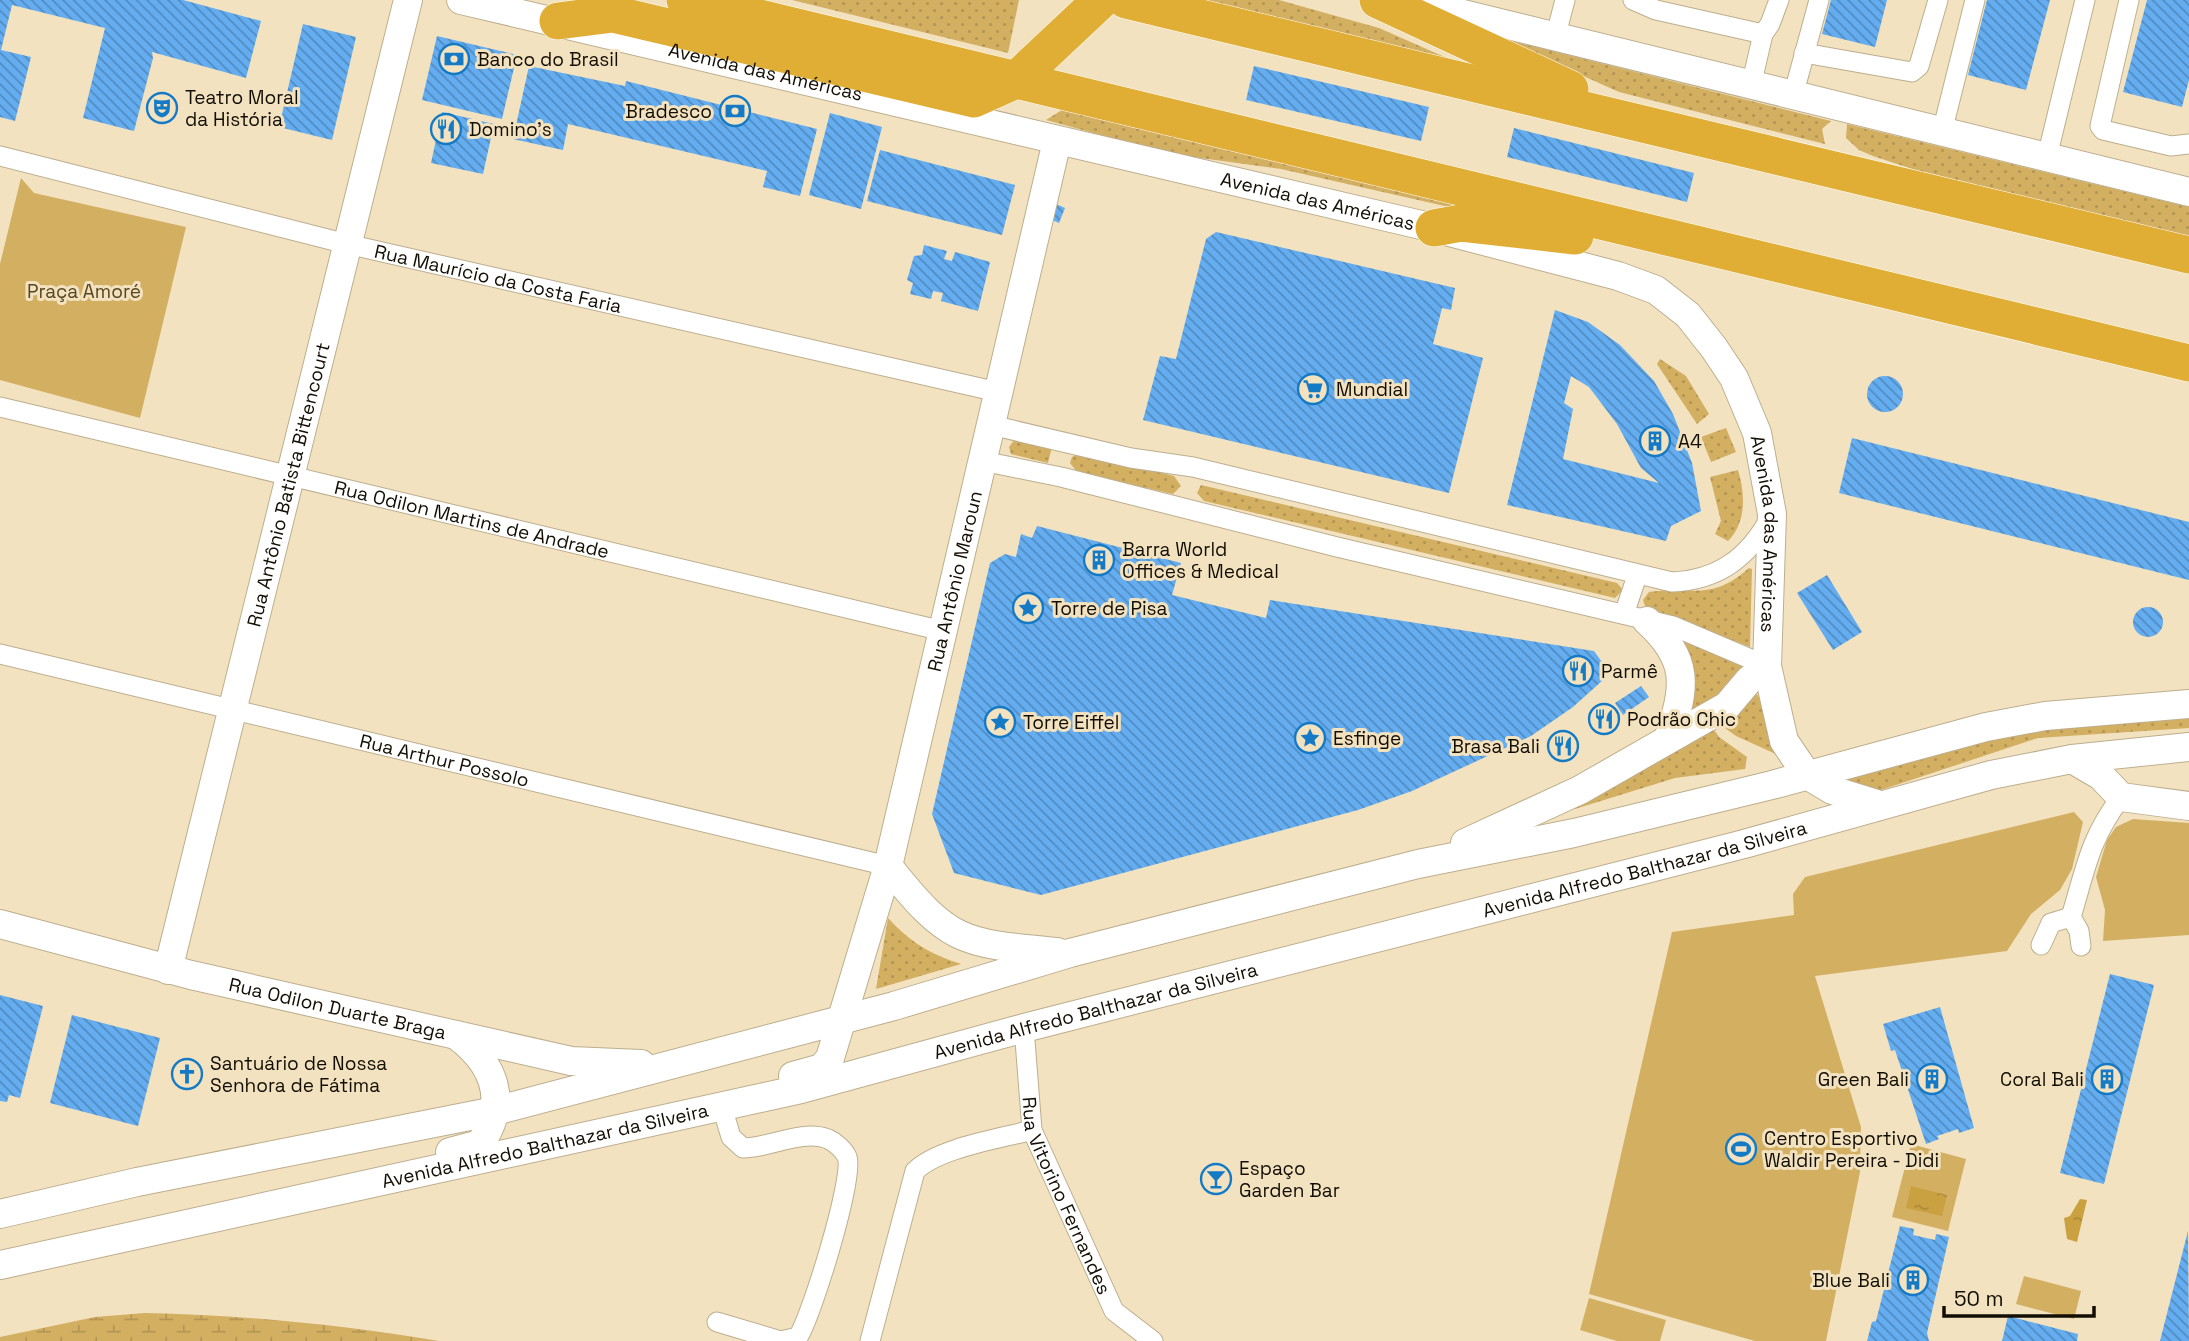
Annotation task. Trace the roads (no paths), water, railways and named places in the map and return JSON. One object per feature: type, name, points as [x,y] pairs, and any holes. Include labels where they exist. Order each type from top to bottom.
[{"type":"highway","points":[[685,0],[2189,363]]},
{"type":"highway","points":[[558,21],[613,14],[974,99],[1016,80],[1101,0]]},
{"type":"highway","points":[[1126,0],[2189,255]]},
{"type":"highway","points":[[1378,0],[1644,123]]},
{"type":"highway","points":[[1434,228],[1461,223],[1649,243],[1675,240]]},
{"type":"main road","name":"Rua Antônio Batista Bittencourt","points":[[168,970],[408,0]]},
{"type":"main road","name":"Avenida das Américas","points":[[461,0],[1434,228],[1618,276],[1656,290],[1672,301],[1701,330],[1734,378],[1759,440],[1772,514],[1767,666],[1784,741],[1807,775]]},
{"type":"main road","points":[[1406,0],[1452,6],[1555,38],[2189,192]]},
{"type":"main road","name":"Rua Antônio Maroun","points":[[628,1129],[643,1118],[822,1068],[831,1058],[888,866],[1057,141]]},
{"type":"main road","points":[[1636,617],[1665,637],[1677,658],[1682,676],[1682,694],[1668,739]]},
{"type":"main road","points":[[1418,864],[1580,790],[1727,706],[1749,680],[1767,666]]},
{"type":"main road","points":[[0,1214],[138,1182],[495,1111],[841,1020],[1070,953],[1418,864],[1574,833],[1986,727],[2045,716],[2189,704]]},
{"type":"main road","name":"Avenida Alfredo Balthazar da Silveira","points":[[0,1265],[801,1089],[1024,1028],[1744,844],[1877,804],[1991,775],[2072,759],[2189,747]]},
{"type":"main road","points":[[2072,759],[2101,776],[2121,797],[2189,806]]},
{"type":"main road","points":[[1807,775],[1832,790],[1877,804]]},
{"type":"main road","points":[[888,866],[929,915],[954,934],[978,943],[1070,953]]},
{"type":"main road","name":"Rua Odilon Duarte Braga","points":[[0,924],[168,970],[571,1060],[678,1064]]},
{"type":"main road","points":[[311,1195],[323,1186],[480,1144],[492,1124],[495,1094],[487,1065],[456,1034]]},
{"type":"street","points":[[1555,38],[1565,0]]},
{"type":"street","points":[[1633,0],[1656,10],[1763,34]]},
{"type":"street","points":[[1751,86],[1763,34],[1779,0]]},
{"type":"street","points":[[1793,96],[1819,0]]},
{"type":"street","points":[[1804,53],[1912,72],[1919,66],[1938,0]]},
{"type":"street","points":[[1942,132],[1975,0]]},
{"type":"street","points":[[2047,157],[2085,0]]},
{"type":"street","points":[[2129,0],[2100,126],[2104,130],[2171,146],[2189,144]]},
{"type":"street","name":"Rua Maurício da Costa Faria","points":[[0,156],[347,244],[998,392]]},
{"type":"street","name":"Rua Odilon Martins de Andrade","points":[[0,407],[289,478],[943,631]]},
{"type":"street","points":[[991,425],[1193,467],[1637,576],[1672,582],[1695,581],[1717,573],[1739,560],[1758,539],[1772,514]]},
{"type":"street","points":[[1061,477],[1058,465],[1061,455],[1076,444]]},
{"type":"street","points":[[982,461],[1061,477],[1337,547],[1673,626],[1767,666]]},
{"type":"street","points":[[1636,617],[1637,576]]},
{"type":"street","name":"Rua Arthur Possolo","points":[[0,654],[888,866]]},
{"type":"street","points":[[2081,946],[2071,917],[2089,850],[2101,824],[2121,797]]},
{"type":"street","points":[[2041,945],[2051,923],[2071,917]]},
{"type":"street","name":"Rua Vitorino Fernandes","points":[[1024,1028],[1032,1130],[1114,1311],[1153,1341]]},
{"type":"street","points":[[717,1322],[781,1341],[798,1337],[808,1319],[827,1250],[841,1214],[849,1170],[848,1158],[841,1149],[830,1140],[817,1137],[743,1148],[731,1137],[722,1107]]},
{"type":"street","points":[[870,1341],[915,1171],[923,1163],[940,1156],[1032,1130]]},
{"type":"water","points":[[1911,1186],[1947,1195],[1942,1216],[1906,1208]]},
{"type":"water","points":[[2080,1199],[2087,1200],[2077,1242],[2067,1239],[2064,1218],[2070,1216]]},
{"type":"place","name":"Banco do Brasil","points":[[454,59]]},
{"type":"place","name":"Teatro Moral da História","points":[[162,108]]},
{"type":"place","name":"Bradesco","points":[[735,111]]},
{"type":"place","name":"Domino's","points":[[446,129]]},
{"type":"place","name":"Mundial","points":[[1313,389]]},
{"type":"place","name":"A4","points":[[1655,441]]},
{"type":"place","name":"Barra World Offices & Medical","points":[[1099,560]]},
{"type":"place","name":"Torre de Pisa","points":[[1028,608]]},
{"type":"place","name":"Parmê","points":[[1578,671]]},
{"type":"place","name":"Podrão Chic","points":[[1604,719]]},
{"type":"place","name":"Torre Eiffel","points":[[1000,722]]},
{"type":"place","name":"Esfinge","points":[[1310,738]]},
{"type":"place","name":"Brasa Bali","points":[[1563,746]]},
{"type":"place","name":"Santuário de Nossa Senhora de Fátima","points":[[187,1074]]},
{"type":"place","name":"Green Bali","points":[[1932,1079]]},
{"type":"place","name":"Coral Bali","points":[[2107,1079]]},
{"type":"place","name":"Centro Esportivo Waldir Pereira - Didi","points":[[1741,1149]]},
{"type":"place","name":"Espaço Garden Bar","points":[[1216,1179]]},
{"type":"place","name":"Blue Bali","points":[[1913,1280]]},
{"type":"park label","name":"Praça Amoré","points":[[84,291]]}]
